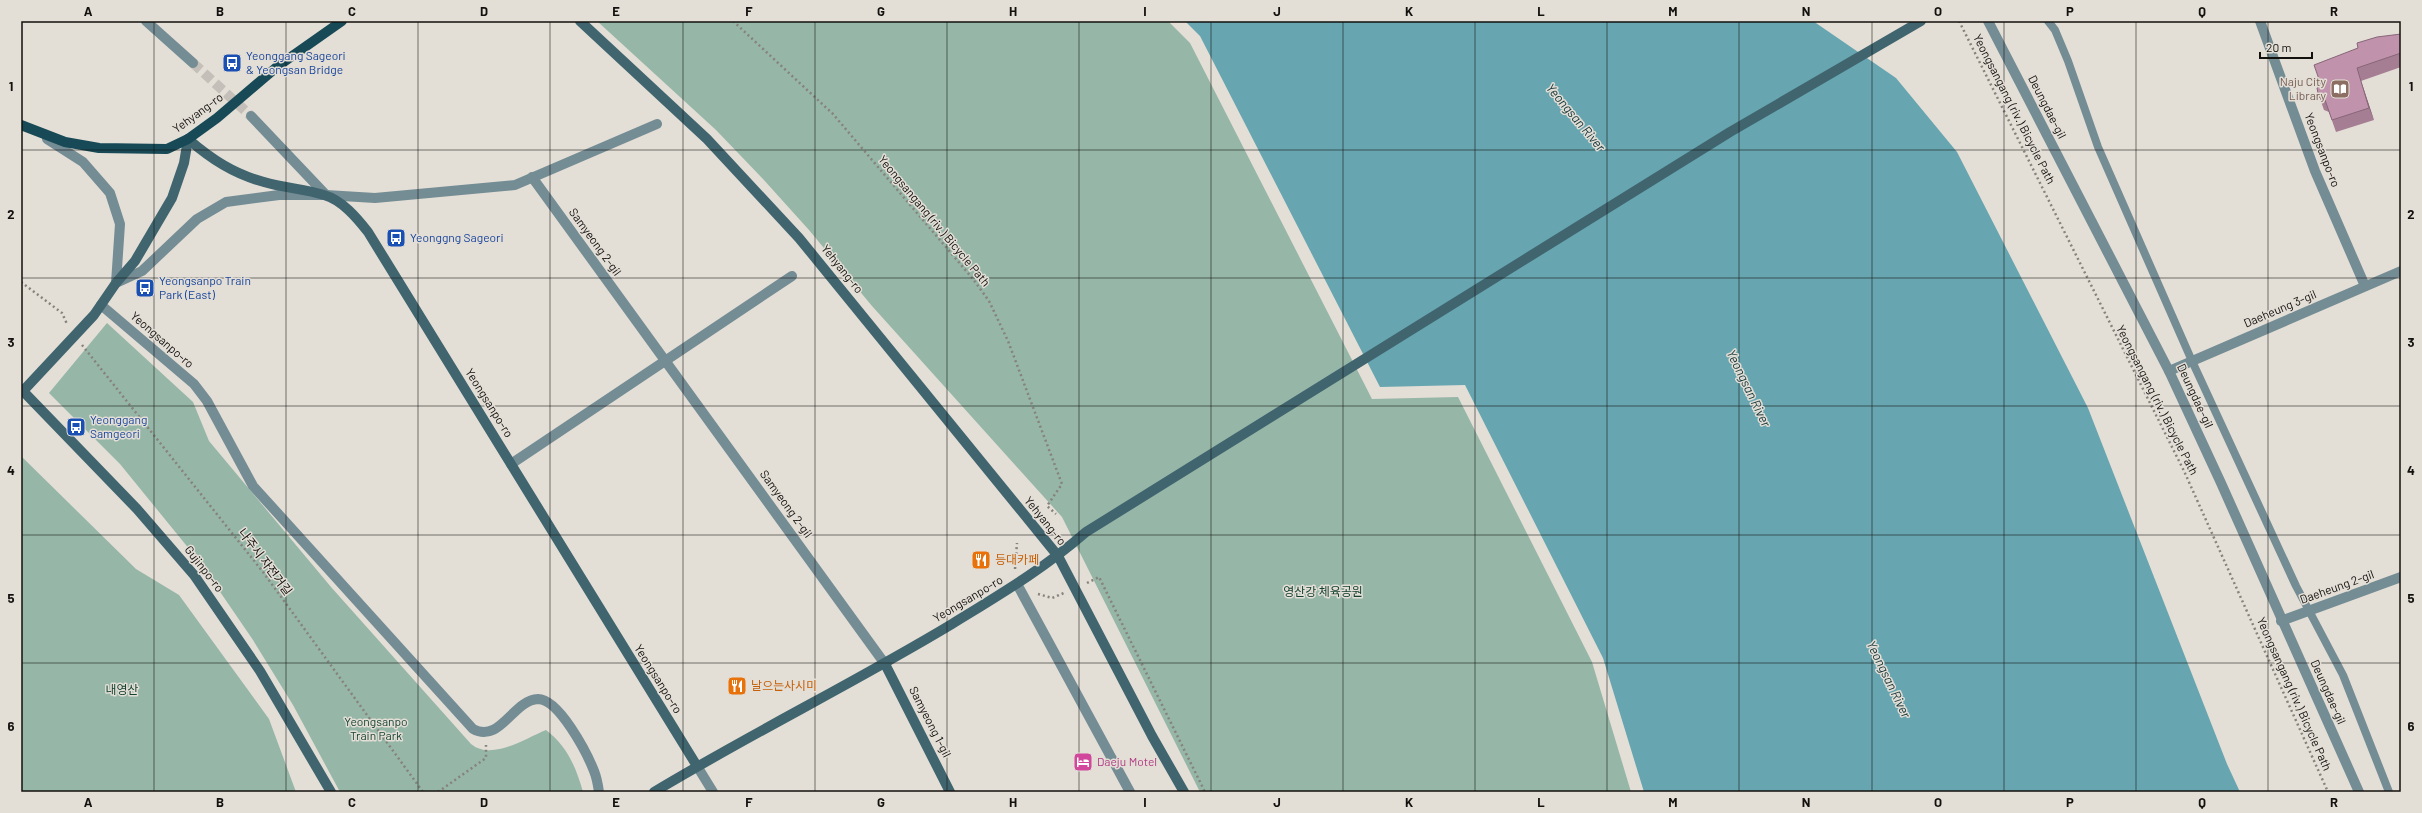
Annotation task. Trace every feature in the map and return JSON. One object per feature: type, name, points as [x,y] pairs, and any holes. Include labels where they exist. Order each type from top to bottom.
[{"type":"main road","name":"Yehyang-ro","points":[[24,126],[65,142],[99,148],[167,149],[188,139],[218,118],[285,62],[342,21]]},
{"type":"street","points":[[146,21],[193,63]]},
{"type":"street","name":"Yehyang-ro","points":[[580,21],[707,139],[794,232],[1058,556]]},
{"type":"street","name":"Yeongsanpo-ro","points":[[654,792],[697,766],[885,664],[1017,584],[1058,556],[1086,532],[1730,132],[1921,21]]},
{"type":"street","name":"Deungdae-gil","points":[[1988,21],[2169,371],[2221,483],[2281,621],[2359,792]]},
{"type":"street","name":"Yeongsanpo-ro","points":[[2260,21],[2315,171],[2365,286]]},
{"type":"street","points":[[251,116],[326,195]]},
{"type":"street","points":[[116,283],[142,271],[197,219],[226,202],[279,195],[326,195],[375,198],[515,185],[657,124]]},
{"type":"street","points":[[24,126],[65,149],[83,162],[110,194],[120,224],[116,283]]},
{"type":"street","points":[[22,390],[101,305],[116,283],[135,261],[172,198],[184,163],[188,139]]},
{"type":"street","name":"Yeongsanpo-ro","points":[[188,139],[208,157],[225,168],[264,182],[326,195],[344,206],[368,232],[697,766]]},
{"type":"street","name":"Samyeong 2-gil","points":[[532,177],[885,664]]},
{"type":"street","name":"Daeheung 3-gil","points":[[2169,371],[2401,271]]},
{"type":"street","points":[[511,464],[792,276]]},
{"type":"street","name":"Yeongsanpo-ro","points":[[101,305],[194,384],[207,401],[253,486],[473,729],[485,733]]},
{"type":"street","name":"Gujinpo-ro","points":[[22,390],[137,509],[194,575],[260,671],[331,792]]},
{"type":"street","points":[[1058,556],[1152,736],[1184,792]]},
{"type":"street","name":"Daeheung 2-gil","points":[[2281,621],[2401,577]]},
{"type":"street","points":[[1017,584],[1130,792]]},
{"type":"street","name":"Samyeong 1-gil","points":[[885,664],[950,792]]},
{"type":"street","points":[[485,733],[496,729],[521,706],[531,701],[538,699],[550,703],[563,718],[587,755],[595,773],[599,792]]},
{"type":"street","points":[[697,766],[713,792]]},
{"type":"lane","points":[[2048,21],[2055,30],[2068,61],[2098,147],[2192,361],[2286,564],[2343,675],[2389,792]]},
{"type":"path","name":"Yeongsangang (riv.) Bicycle Path","points":[[733,21],[834,114],[973,279],[989,301],[1008,341],[1062,484],[1047,506],[1056,514]]},
{"type":"path","name":"Yeongsangang (riv.) Bicycle Path","points":[[1959,21],[2184,471],[2328,792]]},
{"type":"path","points":[[21,282],[62,313]]},
{"type":"path","name":"나주시 자전거길","points":[[86,347],[262,572],[423,792]]},
{"type":"path","points":[[438,792],[486,758],[485,733]]},
{"type":"green space","name":"영산강 체육공원","points":[[597,21],[1168,21],[1190,43],[1372,399],[1458,397],[1592,662],[1631,792],[1200,792],[1062,517],[872,306],[809,230],[763,179],[716,130]]},
{"type":"green space","name":"Yeongsanpo Train Park","points":[[107,323],[193,402],[209,441],[331,587],[471,744],[479,749],[498,749],[508,747],[546,730],[560,743],[570,758],[583,792],[340,792],[293,705],[253,640],[199,561],[120,464],[49,393]]},
{"type":"green space","name":"내영산","points":[[21,456],[136,569],[179,595],[269,719],[296,792],[21,792]]},
{"type":"water","name":"Yeongsan River","points":[[1185,21],[1813,21],[1896,78],[1957,152],[2088,408],[2227,764],[2240,792],[1644,792],[1603,658],[1465,385],[1380,387],[1200,36]]},
{"type":"building","points":[[2401,34],[2401,53],[2357,68],[2369,108],[2332,120],[2325,100],[2320,98],[2318,93],[2317,88],[2321,85],[2314,65],[2358,48],[2357,43],[2377,37]]},
{"type":"tunnel","points":[[193,63],[251,116]]},
{"type":"place","name":"Yeonggang Sageori & Yeongsan Bridge","points":[[232,63]]},
{"type":"place","name":"Naju City Library","points":[[2340,89]]},
{"type":"place","name":"Yeonggng Sageori","points":[[396,238]]},
{"type":"place","name":"Yeongsanpo Train Park (East)","points":[[145,288]]},
{"type":"place","name":"Yeonggang Samgeori","points":[[76,427]]},
{"type":"place","name":"등대카페","points":[[981,560]]},
{"type":"place","name":"날으는사시미","points":[[737,686]]},
{"type":"place","name":"Daeju Motel","points":[[1083,762]]}]
